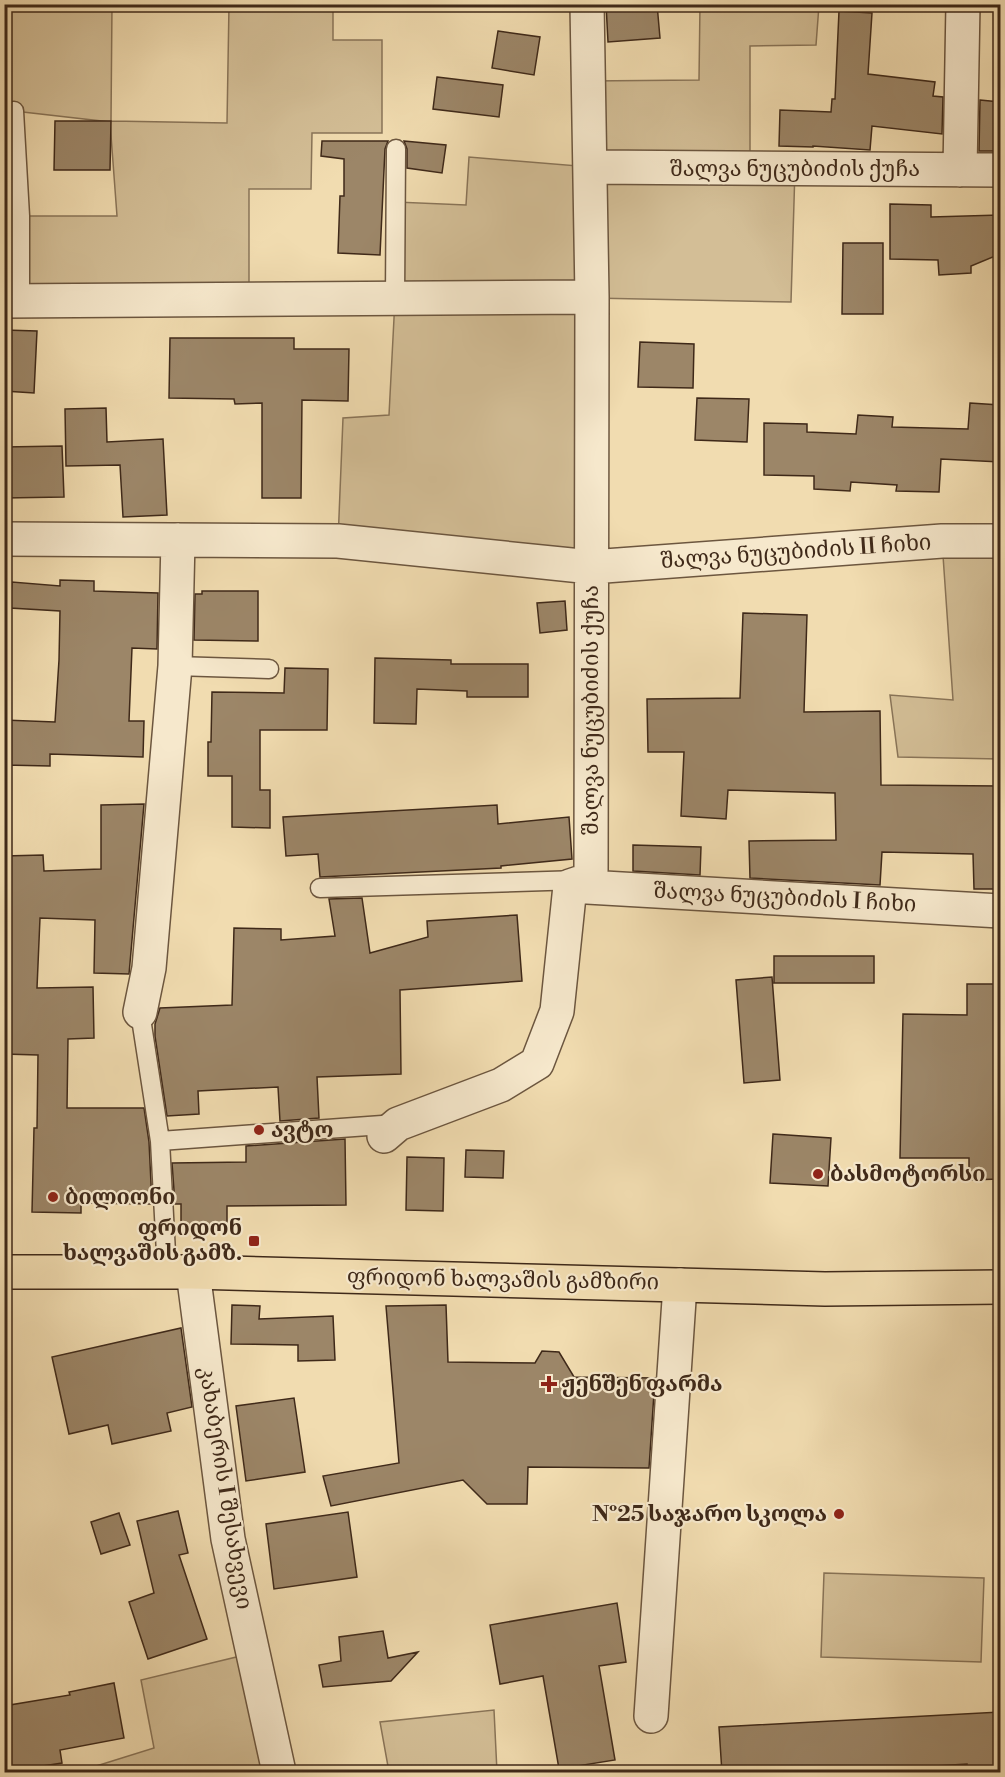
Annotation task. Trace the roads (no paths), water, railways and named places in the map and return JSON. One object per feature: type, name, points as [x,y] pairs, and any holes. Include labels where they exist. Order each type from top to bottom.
[{"type":"highway","name":"ფრიდონ ხალვაშის გამზირი","points":[[4,1272],[180,1272],[825,1289],[1000,1287]]},
{"type":"street","name":"შალვა ნუცუბიძის ქუჩა","points":[[391,1130],[501,1085],[537,1064],[557,1011],[580,883],[591,567],[592,297],[587,4]]},
{"type":"street","points":[[960,170],[963,4]]},
{"type":"street","name":"შალვა ნუცუბიძის ქუჩა","points":[[590,167],[1000,170]]},
{"type":"street","points":[[12,301],[592,297]]},
{"type":"street","name":"შალვა ნუცუბიძის II ჩიხი","points":[[4,539],[338,541],[591,567],[942,541],[1000,541]]},
{"type":"street","points":[[140,1012],[149,968],[175,666],[178,540]]},
{"type":"street","name":"შალვა ნუცუბიძის I ჩიხი","points":[[580,883],[1000,911]]},
{"type":"street","name":"კახაბერის I შესახვევი","points":[[180,1272],[228,1539],[279,1773]]},
{"type":"street","points":[[651,1716],[680,1285]]},
{"type":"lane","points":[[12,301],[20,216],[14,111]]},
{"type":"lane","points":[[395,299],[396,149]]},
{"type":"lane","points":[[175,666],[269,669]]},
{"type":"lane","points":[[320,888],[580,883]]},
{"type":"lane","points":[[140,1012],[180,1272]]},
{"type":"lane","points":[[160,1141],[391,1130]]},
{"type":"place","name":"ავტო","points":[[259,1130]]},
{"type":"place","name":"ბასმოტორსი","points":[[818,1174]]},
{"type":"place","name":"ბილიონი","points":[[53,1197]]},
{"type":"place","name":"ფრიდონ ხალვაშის გამზ.","points":[[254,1241]]},
{"type":"place","name":"ჟენშენ ფარმა","points":[[549,1384]]},
{"type":"place","name":"№25 საჯარო სკოლა","points":[[839,1514]]}]
